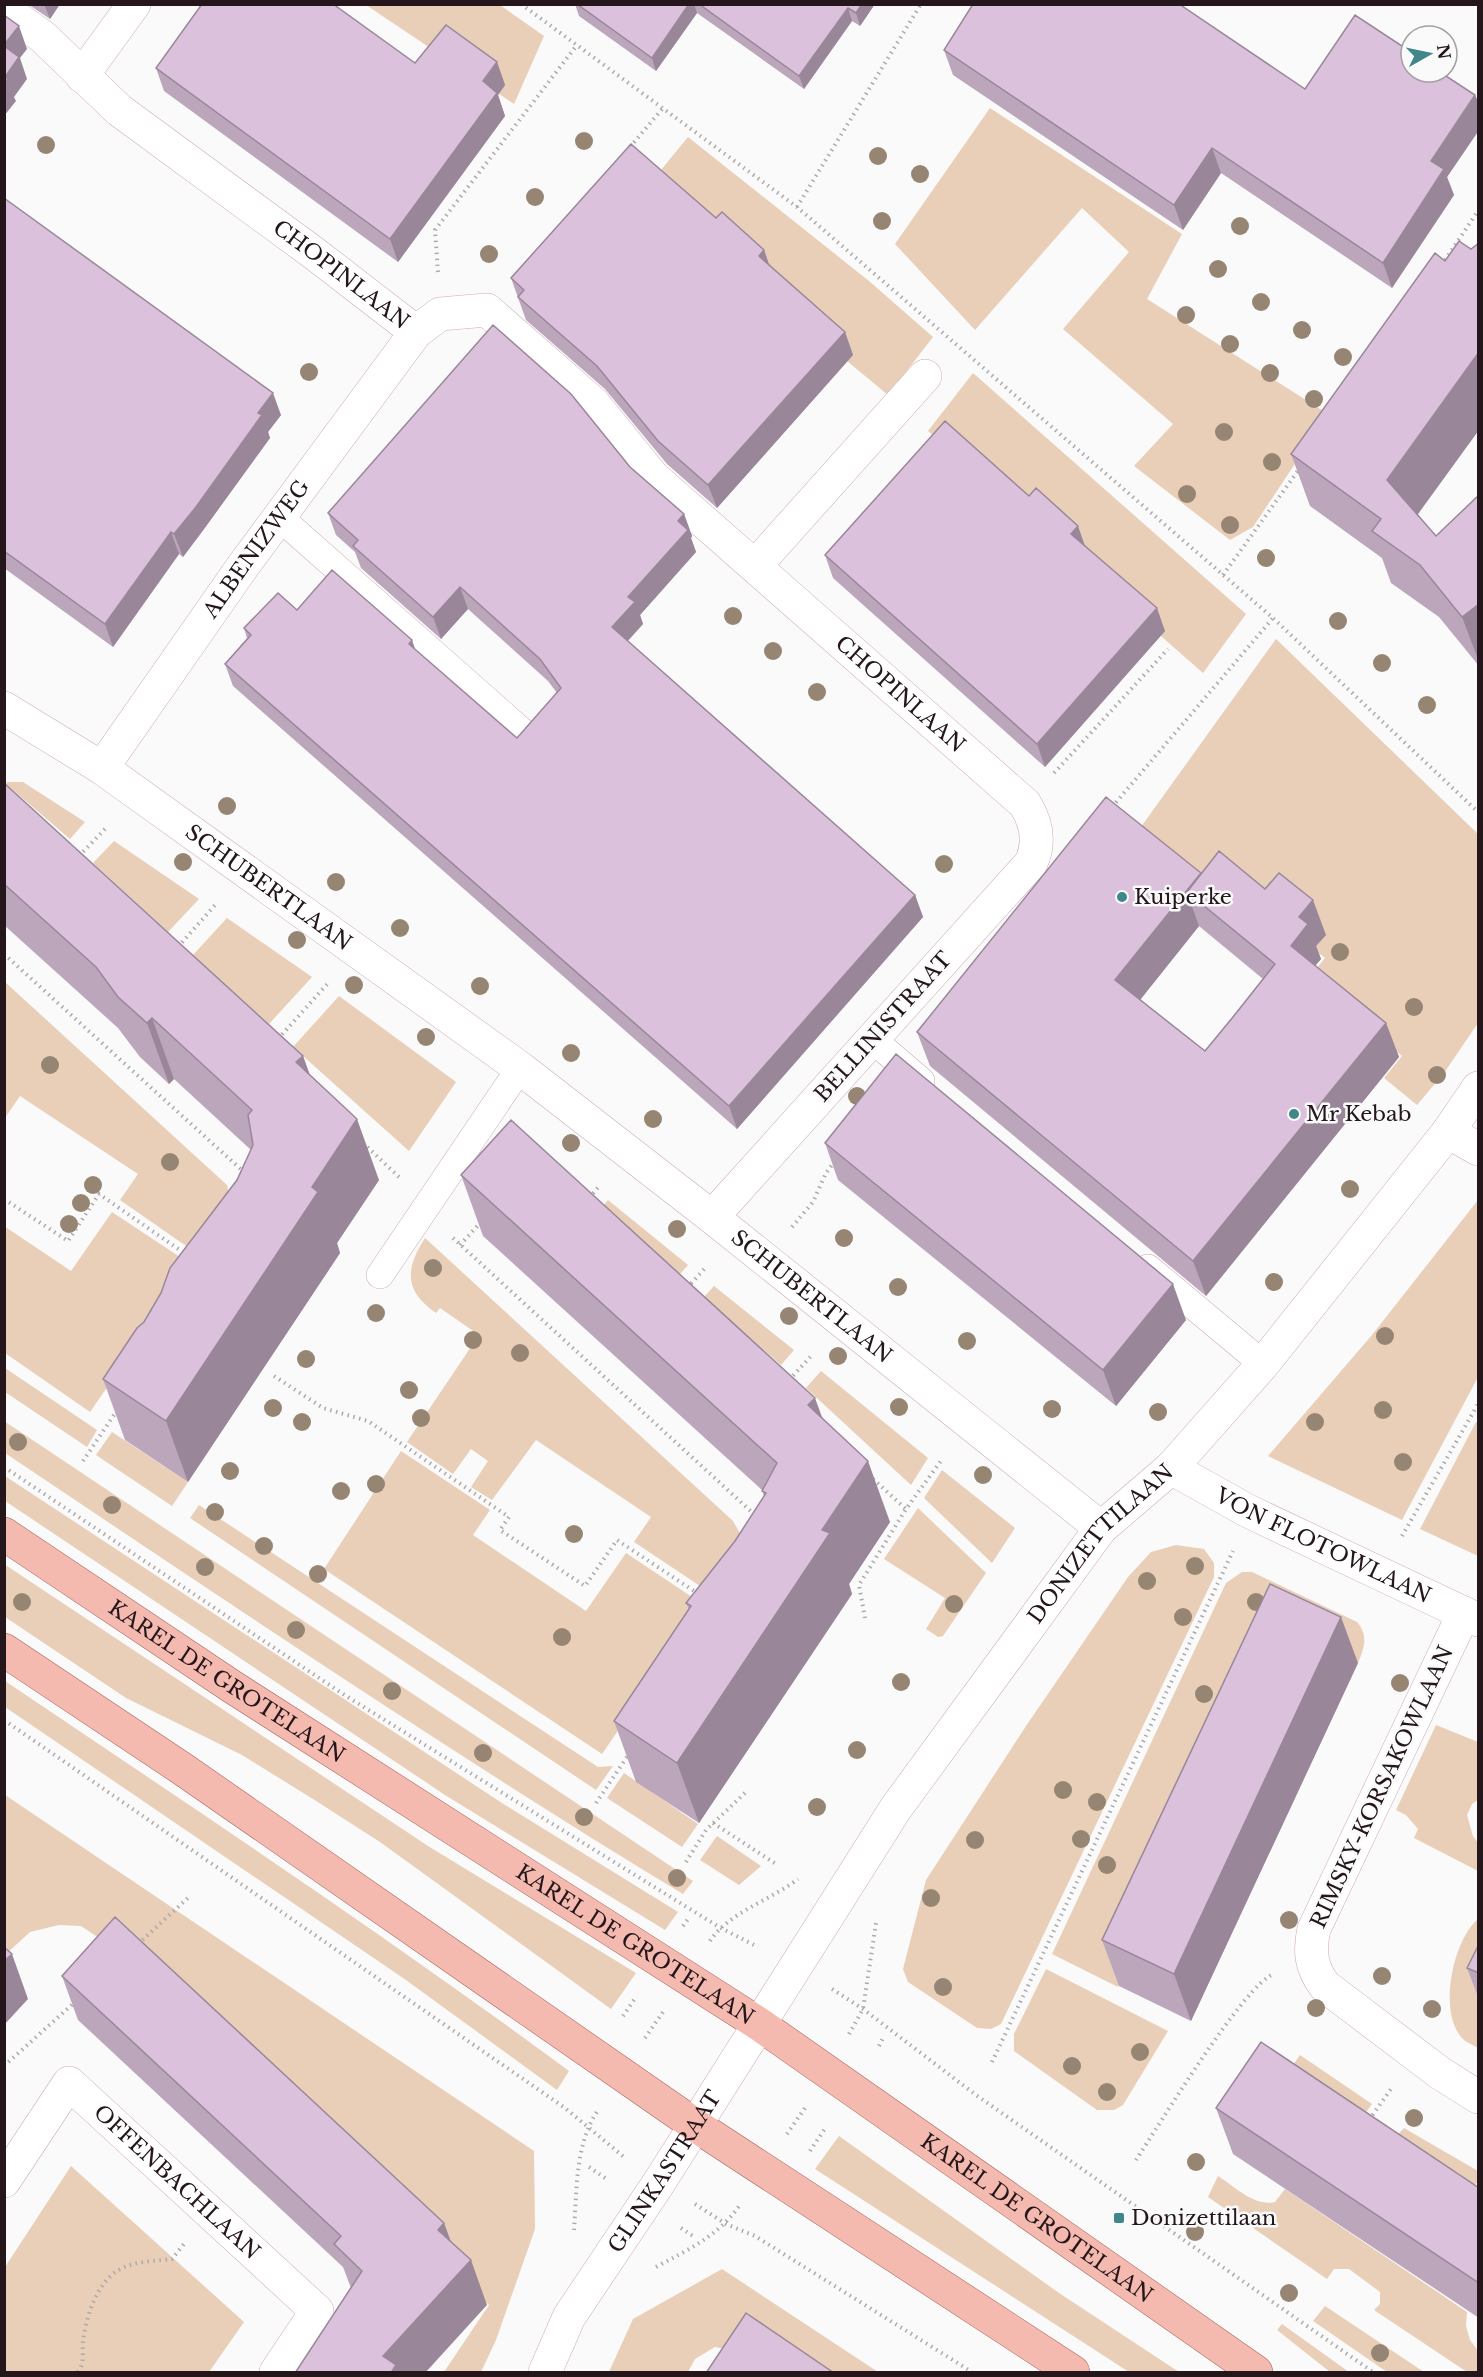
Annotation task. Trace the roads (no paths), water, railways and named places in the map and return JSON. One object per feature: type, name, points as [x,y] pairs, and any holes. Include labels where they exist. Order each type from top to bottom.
[{"type":"main road","name":"KAREL DE GROTELAAN","points":[[4,1534],[241,1692],[759,2024],[1256,2373]]},
{"type":"main road","points":[[4,1650],[184,1770],[695,2125],[1073,2373]]},
{"type":"street","points":[[82,76],[134,4]]},
{"type":"street","name":"CHOPINLAAN","points":[[4,9],[43,37],[119,110],[315,254],[428,323],[487,310],[593,403],[653,477],[756,565],[1031,817]]},
{"type":"street","name":"ALBENIZWEG","points":[[102,768],[279,517],[428,323]]},
{"type":"street","points":[[756,565],[925,376]]},
{"type":"street","name":"SCHUBERTLAAN","points":[[7,715],[102,768],[520,1068],[712,1217],[1101,1528]]},
{"type":"street","name":"BELLINISTRAAT","points":[[712,1217],[1030,863],[1036,846],[1031,817]]},
{"type":"street","name":"DONIZETTILAAN","points":[[759,2024],[896,1808],[1101,1528],[1171,1468],[1263,1364],[1448,1132],[1479,1088]]},
{"type":"street","points":[[1448,1132],[1479,1149]]},
{"type":"street","name":"VON FLOTOWLAAN","points":[[1171,1468],[1248,1511],[1471,1616]]},
{"type":"street","name":"RIMSKY-KORSAKOWLAAN","points":[[1471,1616],[1314,1929],[1310,1953],[1316,1975],[1325,1986],[1440,2073],[1479,2097]]},
{"type":"street","name":"GLINKASTRAAT","points":[[545,2373],[569,2317],[660,2181],[759,2024]]},
{"type":"street","name":"OFFENBACHLAAN","points":[[4,2181],[69,2083],[316,2311],[276,2373]]},
{"type":"lane","points":[[279,517],[526,735]]},
{"type":"lane","points":[[872,1039],[937,1094]]},
{"type":"lane","points":[[380,1275],[520,1068]]},
{"type":"lane","points":[[1129,1252],[1263,1364]]},
{"type":"place","name":"Kuiperke","points":[[1122,897]]},
{"type":"place","name":"Mr Kebab","points":[[1294,1114]]},
{"type":"place","name":"Donizettilaan","points":[[1119,2218]]}]
